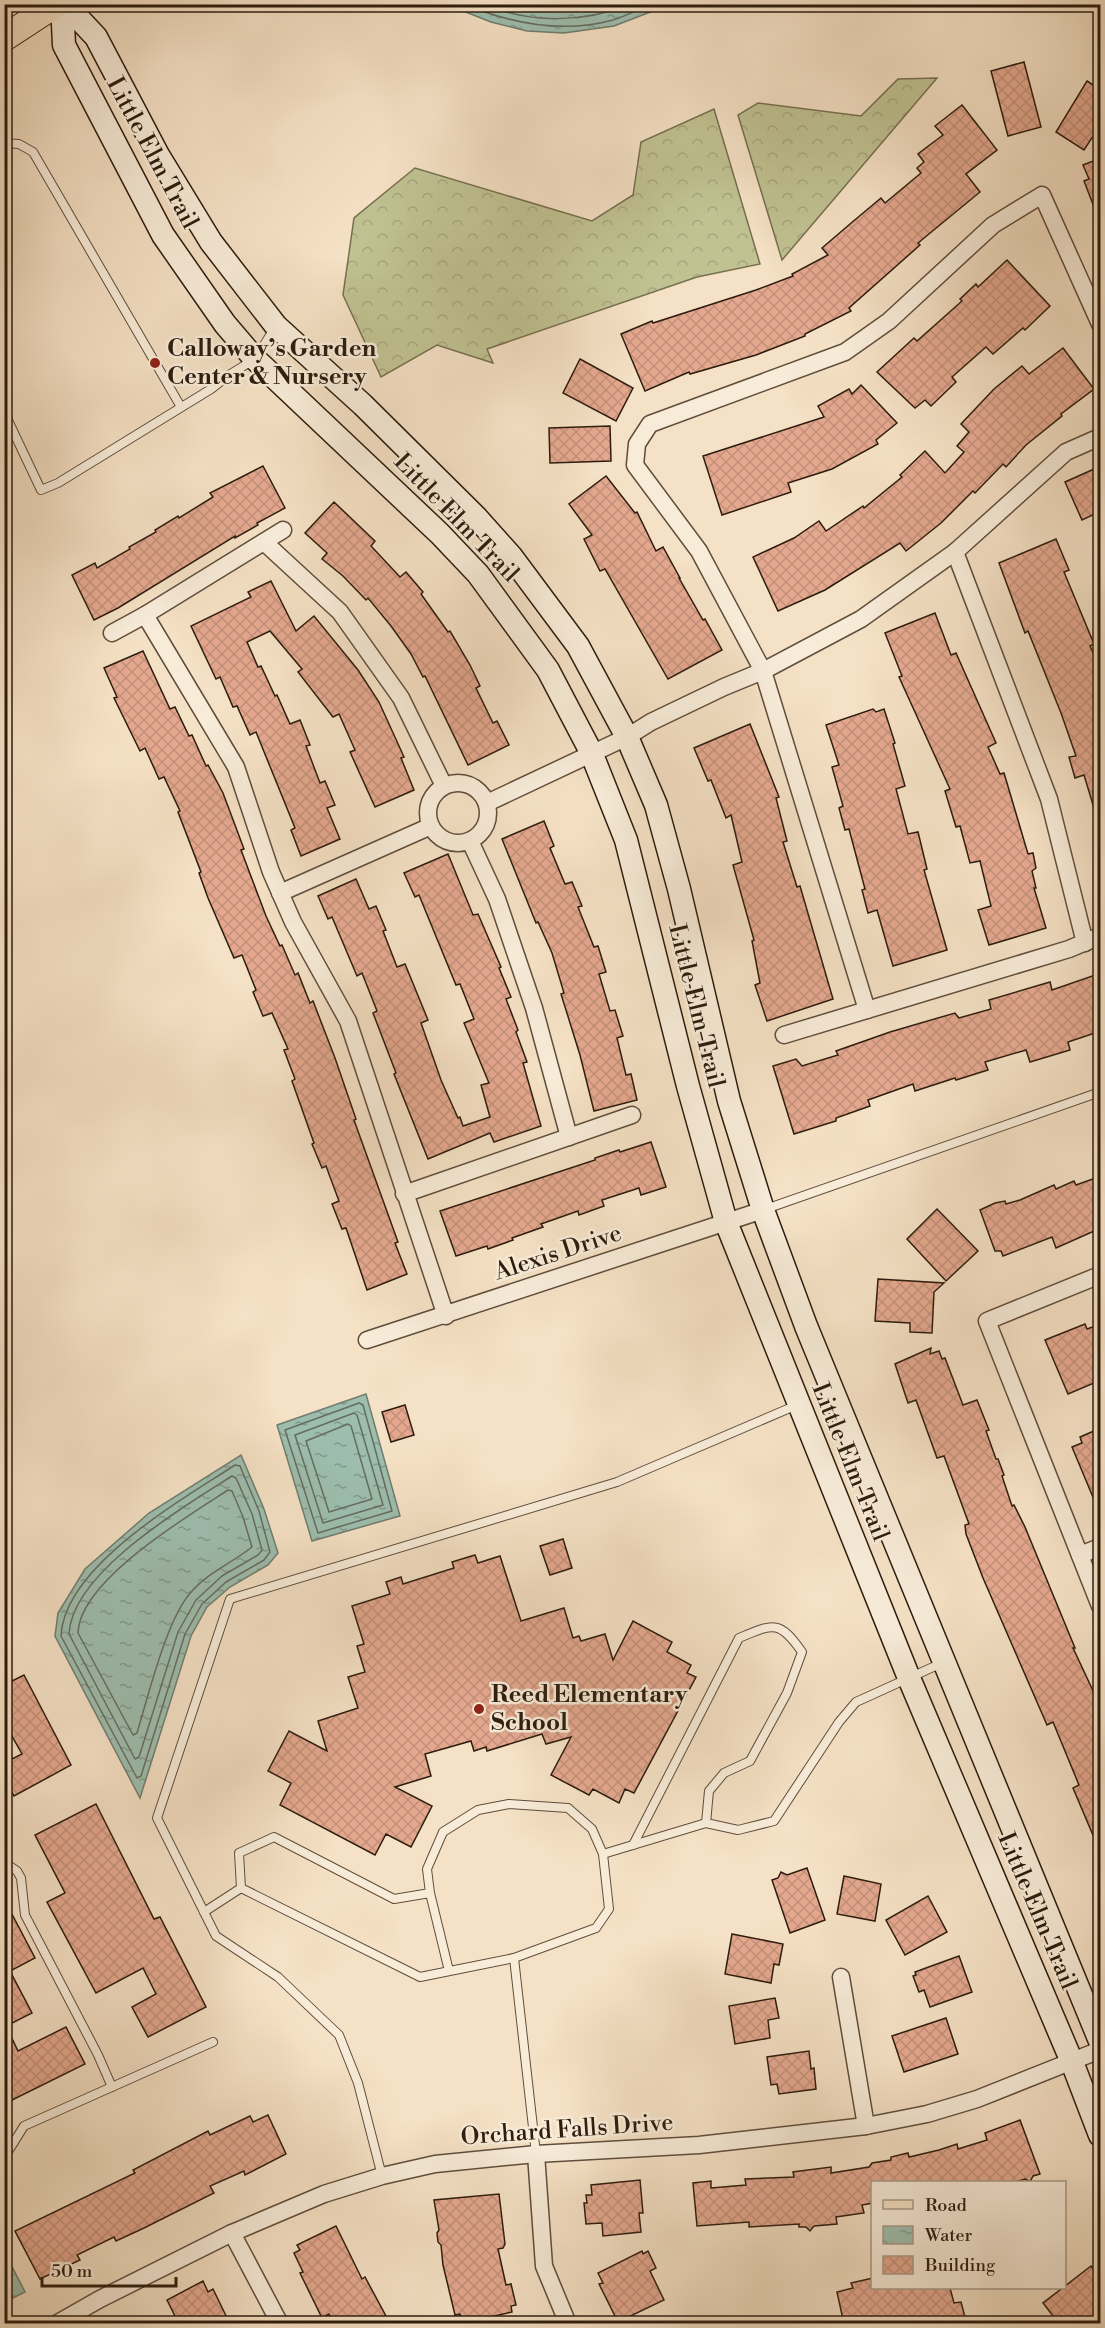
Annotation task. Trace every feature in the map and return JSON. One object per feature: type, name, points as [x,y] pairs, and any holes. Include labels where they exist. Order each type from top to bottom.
[{"type":"main road","points":[[4,38],[56,4]]},
{"type":"street","name":"Little Elm Trail","points":[[63,4],[96,37],[158,155],[211,242],[276,326],[363,405],[477,518],[511,556],[578,646],[627,737],[656,805],[679,889],[729,1101],[762,1210],[806,1326],[1101,2041]]},
{"type":"street","name":"Little Elm Trail","points":[[63,4],[64,45],[163,235],[225,324],[255,359],[440,534],[478,574],[548,669],[591,752],[626,840],[688,1086],[726,1222],[909,1678],[1101,2135]]},
{"type":"street","points":[[867,1010],[763,671],[699,551],[635,465],[637,444],[650,423],[845,351],[889,321],[993,225],[1042,195],[1101,324]]},
{"type":"street","points":[[487,802],[627,737],[651,722],[763,671],[861,620],[955,552],[1066,452],[1101,436]]},
{"type":"street","points":[[111,633],[145,615],[283,530]]},
{"type":"street","points":[[264,542],[340,612],[401,699],[444,786]]},
{"type":"street","points":[[955,552],[1049,799],[1085,943]]},
{"type":"street","points":[[145,615],[236,767],[280,893],[293,922],[348,1021],[446,1316]]},
{"type":"street","points":[[464,783],[482,793],[487,802],[488,821],[478,836],[470,841],[452,842],[444,839],[431,826],[428,808],[437,791],[444,786],[464,783]]},
{"type":"street","points":[[280,893],[431,826]]},
{"type":"street","points":[[470,841],[497,899],[534,1008],[568,1137]]},
{"type":"street","points":[[784,1035],[1085,943],[1101,936]]},
{"type":"street","points":[[404,1194],[632,1115]]},
{"type":"street","name":"Alexis Drive","points":[[367,1340],[446,1316],[762,1210]]},
{"type":"street","points":[[1101,1275],[987,1321],[1101,1606]]},
{"type":"street","points":[[1080,1555],[1101,1547]]},
{"type":"street","points":[[841,1977],[866,2126]]},
{"type":"street","name":"Orchard Falls Drive","points":[[56,2324],[100,2299],[232,2233],[324,2194],[382,2176],[435,2164],[536,2154],[699,2145],[866,2126],[927,2114],[977,2099],[1101,2049]]},
{"type":"street","points":[[536,2154],[544,2266],[568,2324]]},
{"type":"street","points":[[232,2233],[279,2324]]},
{"type":"lane","points":[[4,143],[19,144],[33,152],[181,407]]},
{"type":"lane","points":[[4,412],[41,490],[58,483],[255,359],[276,326]]},
{"type":"lane","points":[[762,1210],[1101,1092]]},
{"type":"lane","points":[[382,2176],[358,2083],[339,2035],[278,1977],[216,1936],[157,1818],[230,1599],[617,1482],[798,1405]]},
{"type":"lane","points":[[633,1845],[739,1638],[768,1626],[788,1632],[802,1652],[787,1693],[750,1761],[724,1773],[710,1791],[706,1823]]},
{"type":"lane","points":[[603,1854],[706,1823],[738,1830],[774,1821],[838,1722],[856,1702],[945,1662]]},
{"type":"lane","points":[[241,1888],[420,1977],[514,1958],[596,1928],[609,1909],[603,1854],[592,1828],[568,1808],[509,1804],[478,1810],[443,1832],[427,1869],[430,1893],[449,1971]]},
{"type":"lane","points":[[241,1888],[239,1853],[274,1837],[394,1899],[430,1893]]},
{"type":"lane","points":[[4,1862],[17,1871],[21,1878],[25,1915],[112,2087]]},
{"type":"lane","points":[[204,1912],[241,1888]]},
{"type":"lane","points":[[514,1958],[536,2154]]},
{"type":"lane","points":[[4,2157],[24,2126],[213,2042]]},
{"type":"green space","points":[[937,78],[782,260],[738,115],[758,103],[861,116],[898,79]]},
{"type":"green space","points":[[714,109],[760,264],[697,277],[487,349],[493,363],[437,345],[381,377],[343,295],[354,218],[415,168],[592,221],[633,195],[641,142]]},
{"type":"water","points":[[448,5],[663,5],[614,26],[564,33],[527,31],[491,22]]},
{"type":"water","points":[[366,1394],[400,1516],[312,1541],[277,1425]]},
{"type":"water","points":[[241,1455],[264,1509],[278,1553],[268,1565],[230,1587],[207,1607],[191,1636],[140,1798],[55,1636],[58,1613],[85,1569],[149,1513]]},
{"type":"water","points":[[5,2253],[25,2292],[4,2302]]},
{"type":"building","points":[[1024,62],[1041,127],[1008,136],[991,71]]},
{"type":"building","points":[[1087,81],[1101,90],[1101,124],[1084,150],[1056,132]]},
{"type":"building","points":[[962,105],[997,150],[966,174],[980,192],[918,243],[920,245],[849,308],[851,311],[805,336],[756,355],[690,374],[689,372],[645,391],[621,334],[652,321],[653,323],[793,276],[792,274],[828,255],[822,248],[881,198],[885,203],[921,173],[917,168],[924,162],[918,154],[943,135],[935,126]]},
{"type":"building","points":[[1101,158],[1101,220],[1099,220],[1084,181],[1089,179],[1083,165]]},
{"type":"building","points":[[1007,260],[1050,306],[1025,330],[1023,328],[993,354],[986,347],[952,377],[956,382],[931,406],[925,400],[915,408],[877,372],[914,338],[917,341],[962,301],[960,299],[976,284],[978,287]]},
{"type":"building","points":[[1063,348],[1094,389],[1061,414],[1062,416],[1026,445],[1006,467],[1003,464],[975,493],[973,491],[941,523],[906,551],[900,543],[825,590],[778,611],[753,557],[794,538],[819,521],[826,531],[863,506],[864,508],[902,477],[900,475],[925,451],[945,473],[964,452],[957,446],[969,432],[961,424],[994,389],[1022,366],[1029,374]]},
{"type":"building","points":[[580,359],[633,388],[616,421],[563,393]]},
{"type":"building","points":[[861,385],[897,423],[876,440],[878,444],[832,469],[788,483],[791,492],[722,515],[703,456],[824,417],[818,406],[849,389],[852,394]]},
{"type":"building","points":[[610,426],[611,461],[550,463],[549,428]]},
{"type":"building","points":[[263,466],[285,508],[94,620],[72,575],[95,563],[97,568],[156,532],[155,530],[213,497],[210,493]]},
{"type":"building","points":[[1101,466],[1101,511],[1082,520],[1065,482]]},
{"type":"building","points":[[606,476],[635,513],[637,512],[656,551],[663,547],[722,650],[668,679],[605,569],[600,571],[584,539],[592,535],[569,504]]},
{"type":"building","points":[[334,502],[375,541],[371,546],[400,577],[406,572],[423,592],[421,594],[448,632],[450,631],[470,665],[480,686],[476,688],[493,723],[497,721],[509,745],[468,765],[425,676],[423,677],[411,654],[368,598],[366,600],[343,576],[322,559],[327,553],[305,533]]},
{"type":"building","points":[[1056,539],[1069,570],[1064,572],[1094,644],[1090,646],[1101,670],[1101,817],[1097,818],[1084,775],[1075,778],[1069,757],[1076,756],[1061,713],[1028,631],[1025,633],[999,563]]},
{"type":"building","points":[[271,581],[296,631],[314,616],[358,670],[379,702],[404,757],[401,758],[414,790],[375,807],[350,752],[355,750],[339,714],[333,717],[298,672],[302,669],[270,631],[247,642],[258,667],[261,666],[275,696],[277,695],[290,724],[300,720],[310,745],[306,746],[320,783],[325,781],[335,805],[327,808],[340,839],[301,856],[291,830],[295,828],[256,732],[250,735],[237,706],[233,707],[220,677],[216,679],[191,626],[251,597],[248,592]]},
{"type":"building","points":[[935,613],[951,655],[956,653],[996,743],[988,747],[1000,774],[1004,773],[1028,854],[1033,853],[1036,868],[1032,871],[1036,888],[1034,888],[1046,928],[989,945],[978,910],[991,906],[980,861],[970,863],[960,826],[956,827],[945,791],[950,789],[899,677],[902,676],[885,633]]},
{"type":"building","points":[[143,651],[170,709],[175,707],[189,736],[192,735],[206,766],[208,765],[223,793],[244,849],[241,850],[266,916],[295,975],[298,973],[310,1003],[313,1001],[335,1058],[407,1274],[367,1290],[346,1228],[342,1229],[332,1204],[339,1201],[326,1166],[322,1168],[312,1144],[314,1143],[292,1081],[295,1079],[284,1050],[288,1049],[272,1013],[263,1016],[253,992],[256,990],[242,955],[234,958],[208,898],[199,873],[201,872],[178,812],[180,811],[164,777],[159,779],[145,748],[140,751],[114,698],[117,697],[104,668]]},
{"type":"building","points":[[873,709],[876,712],[884,709],[895,743],[893,744],[905,786],[896,789],[908,834],[918,832],[927,869],[924,870],[947,950],[893,966],[877,910],[868,913],[862,890],[865,889],[849,829],[845,830],[839,808],[843,806],[832,767],[839,765],[826,725]]},
{"type":"building","points":[[750,724],[779,797],[776,798],[787,841],[783,842],[797,887],[800,886],[833,999],[767,1021],[755,985],[760,983],[752,941],[754,940],[733,865],[742,862],[731,815],[726,818],[711,780],[708,781],[694,748]]},
{"type":"building","points":[[544,821],[554,846],[550,848],[565,884],[572,882],[582,906],[578,907],[594,947],[598,946],[606,972],[599,974],[610,1011],[615,1010],[623,1036],[617,1038],[626,1075],[631,1074],[637,1100],[594,1111],[561,994],[564,993],[552,953],[538,922],[536,923],[502,839]]},
{"type":"building","points":[[448,854],[473,915],[478,914],[501,967],[499,968],[511,997],[506,999],[527,1062],[523,1063],[541,1126],[494,1142],[490,1133],[428,1159],[394,1074],[396,1073],[373,1013],[377,1011],[362,973],[357,976],[332,917],[328,919],[318,896],[356,879],[369,909],[376,906],[397,967],[405,964],[428,1020],[421,1023],[441,1080],[463,1126],[490,1117],[481,1085],[489,1083],[464,1023],[474,1019],[460,984],[456,985],[419,895],[415,897],[404,873]]},
{"type":"building","points":[[1101,973],[1101,1031],[1068,1042],[1070,1050],[1030,1062],[1026,1050],[985,1062],[988,1070],[915,1091],[913,1084],[868,1100],[870,1106],[836,1118],[836,1121],[794,1134],[773,1066],[796,1059],[802,1066],[838,1055],[836,1051],[890,1032],[955,1013],[959,1018],[991,1009],[989,1000],[1050,982],[1052,990]]},
{"type":"building","points":[[651,1142],[666,1187],[641,1195],[639,1188],[602,1200],[604,1206],[579,1215],[578,1211],[541,1224],[543,1227],[488,1249],[487,1246],[456,1256],[440,1211],[619,1150],[620,1152]]},
{"type":"building","points":[[1101,1176],[1101,1228],[1056,1248],[1052,1237],[1003,1256],[1001,1251],[995,1251],[980,1210],[995,1203],[1005,1201],[1006,1204],[1020,1200],[1054,1185],[1056,1189],[1074,1181],[1076,1185]]},
{"type":"building","points":[[937,1209],[978,1251],[946,1281],[907,1239]]},
{"type":"building","points":[[878,1279],[944,1283],[934,1292],[932,1333],[910,1332],[910,1323],[875,1321]]},
{"type":"building","points":[[1085,1324],[1087,1329],[1101,1324],[1101,1380],[1068,1394],[1045,1340]]},
{"type":"building","points":[[931,1348],[930,1354],[939,1351],[942,1359],[945,1358],[963,1405],[977,1400],[989,1430],[986,1431],[996,1459],[1004,1475],[1002,1476],[1012,1506],[1014,1505],[1025,1527],[1075,1648],[1073,1648],[1095,1695],[1101,1713],[1101,1854],[1073,1788],[1079,1785],[1053,1722],[1047,1725],[983,1578],[966,1534],[965,1525],[969,1524],[944,1456],[937,1458],[916,1400],[908,1403],[895,1364]]},
{"type":"building","points":[[405,1405],[414,1435],[391,1442],[382,1412]]},
{"type":"building","points":[[1101,1428],[1100,1514],[1072,1447],[1082,1443],[1080,1437]]},
{"type":"building","points":[[563,1539],[572,1568],[550,1575],[540,1546]]},
{"type":"building","name":"Reed Elementary School","points":[[475,1555],[478,1563],[500,1556],[521,1621],[564,1608],[573,1638],[579,1636],[581,1641],[605,1634],[613,1660],[633,1621],[672,1642],[667,1652],[691,1665],[687,1673],[696,1677],[634,1793],[625,1789],[619,1803],[593,1789],[589,1795],[551,1775],[571,1737],[546,1744],[542,1734],[487,1751],[486,1747],[474,1751],[471,1741],[425,1754],[431,1776],[395,1787],[432,1806],[411,1847],[386,1834],[375,1855],[280,1805],[291,1783],[268,1771],[289,1731],[327,1751],[318,1721],[358,1708],[348,1677],[365,1672],[357,1646],[364,1644],[352,1606],[390,1594],[386,1582],[401,1577],[403,1584],[454,1568],[452,1562]]},
{"type":"building","points":[[24,1675],[71,1765],[14,1796],[4,1778],[4,1763],[22,1754],[4,1722],[4,1685]]},
{"type":"building","points":[[96,1804],[154,1919],[160,1917],[206,2007],[148,2037],[132,2007],[156,1994],[143,1968],[96,1993],[47,1902],[65,1893],[35,1835]]},
{"type":"building","points":[[807,1868],[825,1920],[790,1933],[772,1880],[778,1878],[781,1872],[787,1875]]},
{"type":"building","points":[[844,1876],[881,1884],[875,1921],[837,1914]]},
{"type":"building","points":[[928,1896],[947,1932],[905,1955],[886,1920]]},
{"type":"building","points":[[4,1899],[35,1958],[10,1971],[32,2013],[6,2026],[18,2051],[66,2027],[85,2064],[4,2104]]},
{"type":"building","points":[[732,1934],[783,1944],[779,1965],[774,1964],[771,1983],[725,1974]]},
{"type":"building","points":[[959,1956],[972,1992],[930,2007],[924,1990],[919,1992],[913,1976],[916,1975],[915,1972]]},
{"type":"building","points":[[775,1998],[779,2018],[768,2020],[770,2038],[735,2044],[729,2006]]},
{"type":"building","points":[[946,2018],[958,2054],[904,2072],[892,2036]]},
{"type":"building","points":[[809,2051],[811,2069],[814,2068],[816,2089],[779,2094],[777,2084],[771,2085],[767,2057]]},
{"type":"building","points":[[268,2115],[286,2154],[245,2175],[244,2171],[210,2186],[214,2193],[116,2241],[114,2237],[77,2255],[80,2260],[40,2279],[15,2231],[135,2173],[133,2170],[208,2131],[210,2135],[250,2116],[253,2122]]},
{"type":"building","points":[[1020,2120],[1040,2174],[1033,2176],[1030,2181],[1025,2179],[1018,2181],[871,2181],[871,2203],[862,2205],[864,2213],[836,2217],[837,2224],[814,2226],[810,2231],[806,2227],[799,2227],[799,2224],[749,2227],[749,2222],[697,2226],[693,2183],[711,2181],[711,2188],[746,2185],[745,2179],[794,2177],[793,2172],[831,2167],[831,2173],[869,2167],[872,2163],[891,2160],[891,2157],[908,2153],[909,2157],[957,2144],[958,2149],[987,2140],[985,2133]]},
{"type":"building","points":[[640,2180],[643,2213],[639,2213],[641,2232],[603,2236],[602,2223],[586,2224],[584,2203],[587,2203],[586,2195],[592,2195],[591,2185]]},
{"type":"building","points":[[499,2194],[505,2244],[503,2248],[498,2249],[506,2285],[511,2284],[516,2305],[511,2306],[512,2312],[463,2323],[460,2314],[455,2315],[443,2265],[434,2200]]},
{"type":"building","points":[[336,2226],[362,2279],[365,2277],[387,2318],[376,2324],[334,2324],[329,2314],[322,2318],[300,2273],[303,2272],[294,2253],[300,2250],[297,2245]]},
{"type":"building","points":[[642,2251],[643,2254],[648,2251],[656,2268],[650,2271],[664,2300],[618,2322],[599,2284],[603,2283],[598,2273]]},
{"type":"building","points":[[1091,2266],[1101,2279],[1101,2324],[1067,2324],[1061,2316],[1056,2320],[1043,2303],[1061,2289],[1066,2289],[1066,2285]]},
{"type":"building","points":[[871,2278],[871,2289],[950,2289],[954,2303],[961,2302],[966,2321],[954,2324],[844,2324],[837,2292],[853,2288],[851,2283]]},
{"type":"building","points":[[203,2281],[208,2292],[213,2289],[230,2324],[179,2324],[167,2300]]},
{"type":"place","name":"Calloway’s Garden Center & Nursery","points":[[155,363]]},
{"type":"place","name":"Reed Elementary School","points":[[479,1709]]}]
